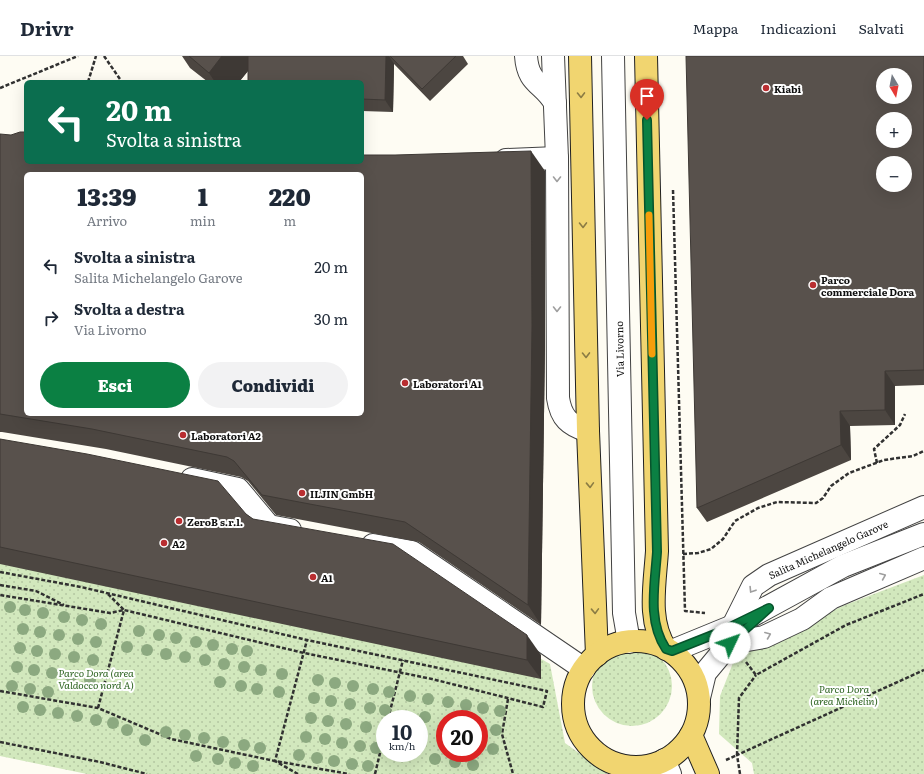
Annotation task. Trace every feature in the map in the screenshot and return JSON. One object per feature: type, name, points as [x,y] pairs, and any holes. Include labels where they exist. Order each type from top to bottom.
[{"type":"main road","points":[[580,56],[588,431],[590,662]]},
{"type":"main road","points":[[646,56],[657,552],[654,611],[656,629],[669,650],[683,661],[688,669],[696,686],[699,698],[697,719],[691,735],[667,767],[650,766],[626,770],[602,757],[589,746],[579,733],[574,717],[573,700],[576,684],[590,662],[614,645],[629,642],[644,642],[669,650]]},
{"type":"main road","points":[[691,735],[708,774]]},
{"type":"street","points":[[526,56],[530,74],[537,84],[547,92],[555,103]]},
{"type":"street","points":[[553,56],[557,158],[558,398],[560,411],[574,427],[588,431]]},
{"type":"street","name":"Via Livorno","points":[[613,56],[624,613],[629,642]]},
{"type":"street","points":[[487,160],[557,158]]},
{"type":"street","points":[[171,475],[238,489],[269,526],[306,533]]},
{"type":"street","name":"Salita Michelangelo Garove","points":[[699,698],[705,673],[732,634],[753,586],[769,576],[924,507]]},
{"type":"street","name":"Salita Michelangelo Garove","points":[[732,634],[769,608],[843,566],[924,534]]},
{"type":"street","points":[[352,541],[412,552],[590,662]]},
{"type":"street","name":"Salita Michelangelo Garove","points":[[669,650],[732,634],[764,637],[802,619],[832,598],[924,558]]},
{"type":"path","points":[[0,88],[78,56]]},
{"type":"path","points":[[89,80],[96,56]]},
{"type":"path","points":[[104,56],[121,80]]},
{"type":"path","points":[[673,182],[685,611]]},
{"type":"path","points":[[877,463],[874,449],[900,425],[905,414]]},
{"type":"path","points":[[683,554],[698,553],[711,548],[723,539],[735,521],[758,508],[776,502],[816,503],[823,498],[830,486],[849,473],[884,460],[913,456],[924,451]]},
{"type":"path","points":[[0,572],[107,593],[307,640],[547,691],[543,708],[400,673],[304,653],[124,610],[110,613],[0,595]]},
{"type":"path","points":[[0,585],[36,591],[66,606]]},
{"type":"path","points":[[107,593],[124,610]]},
{"type":"path","points":[[98,708],[124,610]]},
{"type":"path","points":[[275,761],[307,640]]},
{"type":"path","points":[[390,710],[403,660]]},
{"type":"path","points":[[736,755],[924,670]]},
{"type":"path","points":[[740,774],[736,755],[739,698],[756,675]]},
{"type":"path","points":[[0,691],[98,708],[171,738],[275,761],[349,774]]},
{"type":"path","points":[[508,699],[502,734],[513,774]]},
{"type":"path","points":[[0,742],[100,762],[147,774]]},
{"type":"path","points":[[275,761],[298,774]]},
{"type":"path","points":[[375,774],[378,762]]},
{"type":"green space","name":"Parco Dora (area Valdocco nord A)","points":[[0,561],[412,585],[550,664],[565,743],[608,774],[87,774],[0,756]]},
{"type":"green space","name":"Parco Dora (area Michelin)","points":[[924,575],[924,774],[754,774],[752,763],[719,734],[720,696],[733,663],[756,647],[845,605]]},
{"type":"green space","points":[[632,646],[647,649],[660,658],[669,671],[672,686],[669,701],[660,714],[647,723],[632,726],[617,723],[604,714],[595,701],[592,686],[595,671],[604,658],[617,649]]},
{"type":"building","points":[[189,56],[222,56],[209,73]]},
{"type":"building","points":[[248,56],[386,56],[385,100],[364,99],[364,80],[248,80]]},
{"type":"building","points":[[390,56],[456,56],[422,89]]},
{"type":"building","name":"Parco commerciale Dora","points":[[686,56],[924,56],[924,370],[885,371],[885,410],[840,411],[841,445],[697,508]]},
{"type":"building","points":[[24,132],[24,164],[364,164],[364,155],[531,151],[532,326],[528,605],[405,522],[262,495],[234,461],[227,457],[92,429],[0,414],[0,134],[11,135]]},
{"type":"building","points":[[0,439],[87,454],[218,481],[246,514],[253,519],[393,544],[527,635],[527,660],[0,547]]},
{"type":"slow traffic","points":[[649,215],[652,354]]},
{"type":"place","name":"Kiabi","points":[[766,88]]},
{"type":"place","name":"Parco commerciale Dora","points":[[813,285]]},
{"type":"place","name":"Laboratori A1","points":[[405,383]]},
{"type":"place","name":"Laboratori A2","points":[[183,435]]},
{"type":"place","name":"ILJIN GmbH","points":[[302,493]]},
{"type":"place","name":"ZeroB s.r.l.","points":[[179,521]]},
{"type":"place","name":"A2","points":[[164,543]]},
{"type":"place","name":"A1","points":[[313,577]]},
{"type":"route","points":[[647,120],[657,552],[654,611],[656,629],[660,640],[666,649],[672,651],[702,640],[769,608],[730,643]]}]
